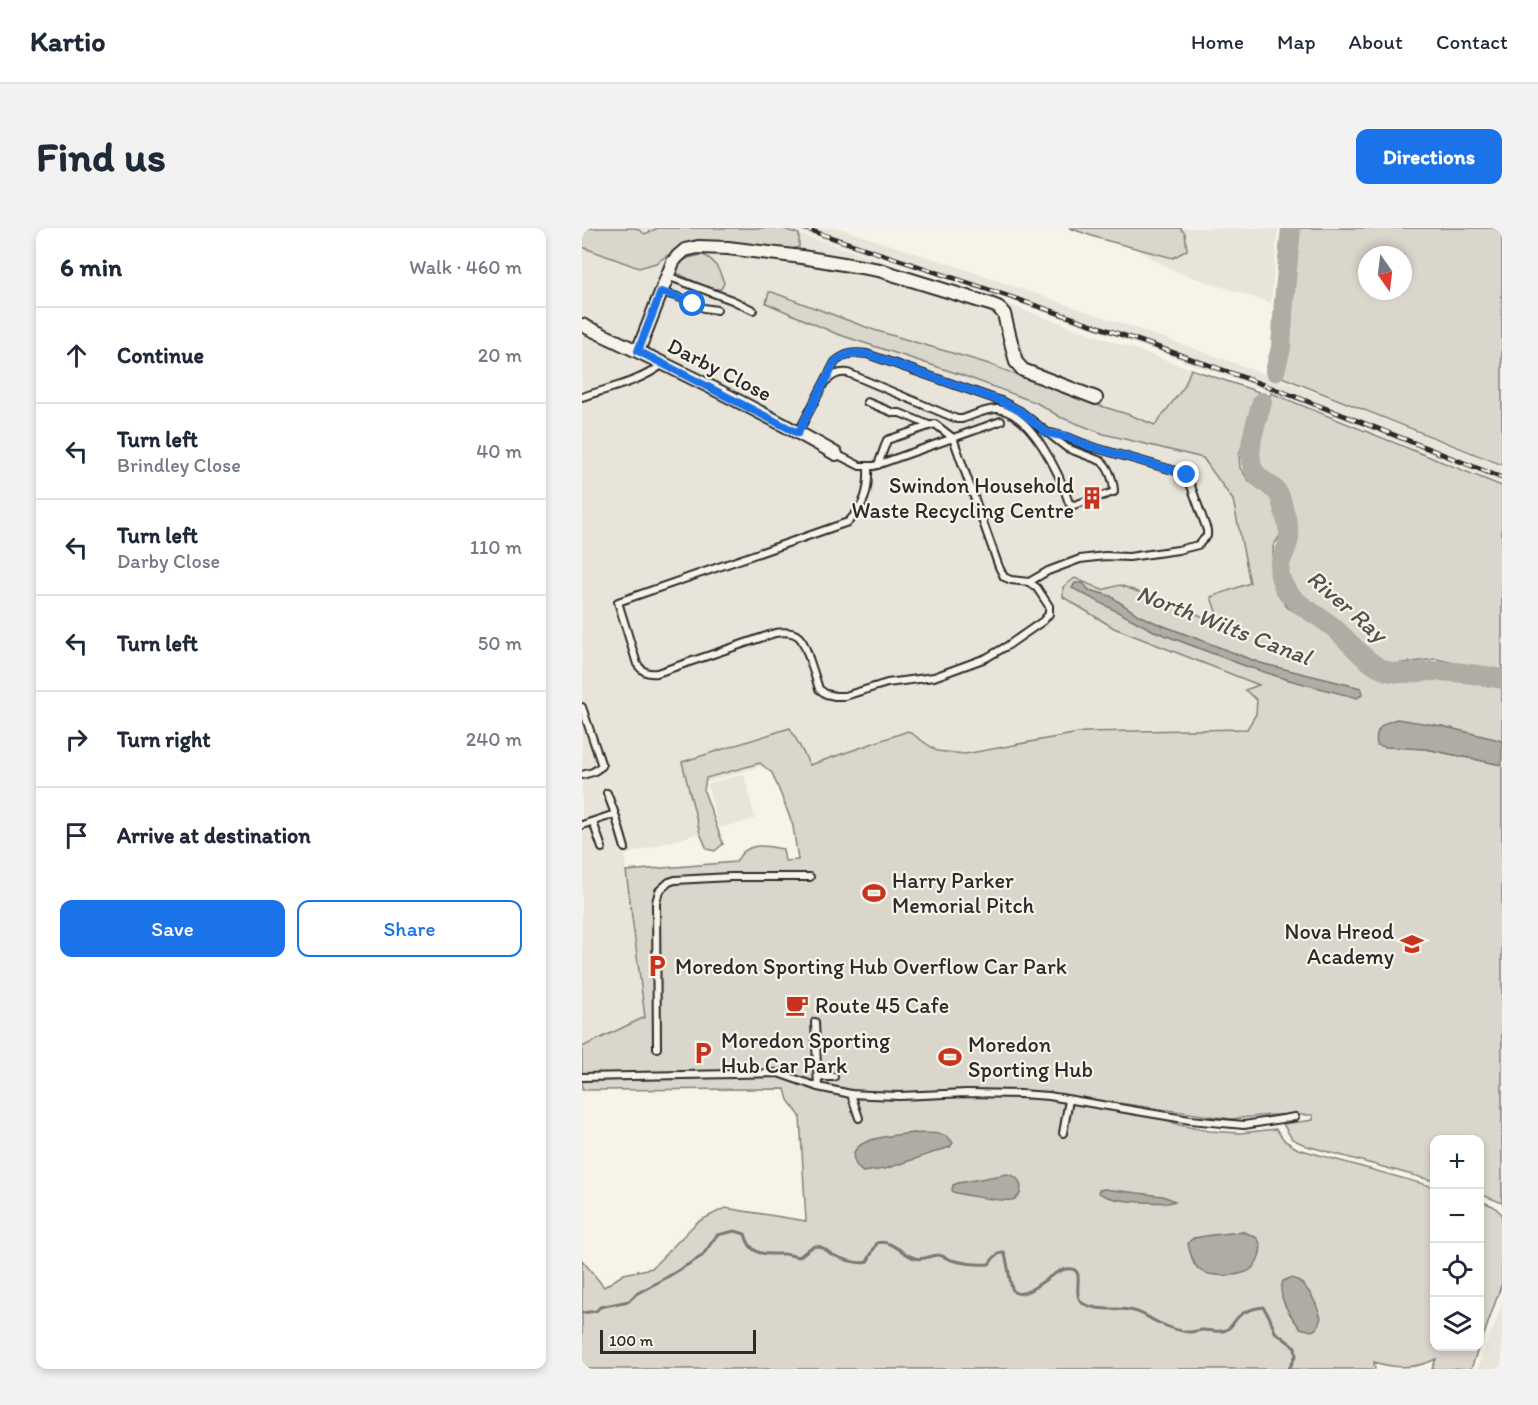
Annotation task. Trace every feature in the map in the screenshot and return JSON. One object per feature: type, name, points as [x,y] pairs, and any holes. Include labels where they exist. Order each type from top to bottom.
[{"type":"street","points":[[638,351],[667,276],[678,256],[685,250],[698,247],[728,248],[879,270],[998,307],[1004,314],[1020,368],[1096,398]]},
{"type":"street","name":"Darby Close","points":[[582,325],[663,363],[836,454]]},
{"type":"lane","points":[[667,276],[753,310]]},
{"type":"lane","points":[[661,292],[704,308],[717,310]]},
{"type":"lane","points":[[798,433],[835,362],[845,354],[854,352],[867,354],[1001,401],[1020,411],[1056,440],[1074,451],[1105,464],[1114,492],[1071,504],[1059,476],[1033,434],[1017,417],[998,409],[957,419],[848,373],[835,374],[826,381]]},
{"type":"lane","points":[[582,397],[642,377],[663,363]]},
{"type":"lane","points":[[867,402],[929,426]]},
{"type":"lane","points":[[836,454],[860,466],[878,465],[1001,421]]},
{"type":"lane","points":[[868,467],[867,488],[862,502],[858,511],[848,522],[618,602],[642,671],[648,674],[657,673],[786,631],[804,640],[819,688],[826,694],[845,696],[887,683],[934,677],[986,658],[1043,621],[1049,614],[1049,606],[1036,588],[1029,582],[1004,577],[999,567],[953,438],[935,424],[887,440],[878,465]]},
{"type":"lane","points":[[1029,582],[1048,571],[1080,559],[1105,556],[1129,557],[1178,550],[1198,545],[1207,536],[1207,530],[1187,475],[1089,446],[1067,437],[1047,433]]},
{"type":"lane","points":[[582,707],[602,766],[582,775]]},
{"type":"lane","points":[[607,793],[625,848]]},
{"type":"lane","points":[[582,825],[615,814]]},
{"type":"lane","points":[[593,822],[602,848]]},
{"type":"lane","points":[[657,1047],[656,903],[659,891],[669,882],[684,879],[810,877]]},
{"type":"lane","points":[[815,1022],[818,1087]]},
{"type":"lane","points":[[582,1077],[778,1073],[818,1087],[851,1094],[900,1096],[1020,1094],[1190,1120],[1234,1124],[1254,1124],[1295,1117]]},
{"type":"lane","points":[[818,1077],[834,1077]]},
{"type":"lane","points":[[851,1094],[859,1118]]},
{"type":"lane","points":[[1063,1134],[1069,1100]]},
{"type":"shaded area","points":[[582,228],[781,228],[911,270],[1191,369],[1184,387],[1142,443],[1203,458],[1233,500],[1250,584],[1220,623],[1120,585],[1102,590],[1075,579],[1220,670],[1268,688],[1257,734],[800,799],[787,759],[690,787],[700,833],[625,855],[645,1017],[582,1047]]},
{"type":"shaded area","points":[[582,228],[636,228],[645,234],[658,228],[781,228],[799,234],[799,247],[792,249],[718,241],[684,244],[656,263],[639,268],[582,247]]},
{"type":"shaded area","points":[[787,228],[838,228],[950,264],[1201,351],[1341,402],[1502,467],[1502,484],[1309,406],[1114,336]]},
{"type":"shaded area","points":[[1069,228],[1180,228],[1185,233],[1187,250],[1173,258]]},
{"type":"shaded area","points":[[1078,228],[1278,228],[1271,303],[1180,273],[1150,258],[1131,243]]},
{"type":"shaded area","points":[[1298,228],[1502,228],[1502,465],[1279,376]]},
{"type":"shaded area","points":[[703,255],[714,263],[719,271],[724,283],[721,289],[704,286],[677,273],[683,261]]},
{"type":"shaded area","points":[[769,292],[874,330],[986,363],[1155,425],[1184,387],[1191,369],[1259,392],[1239,455],[1240,468],[1249,481],[1272,499],[1281,520],[1282,532],[1273,547],[1273,570],[1276,591],[1287,607],[1333,635],[1362,665],[1389,672],[1440,671],[1502,685],[1502,742],[1442,726],[1409,748],[1426,749],[1502,765],[1502,1203],[1484,1196],[1484,1135],[1430,1135],[1430,1180],[1307,1146],[1292,1139],[1283,1124],[1313,1120],[1313,1115],[1270,1115],[1231,1119],[1119,1103],[1118,1110],[1163,1118],[1179,1125],[1209,1131],[1240,1133],[1276,1129],[1285,1141],[1298,1149],[1430,1186],[1430,1351],[1477,1351],[1471,1369],[1432,1369],[1436,1359],[1421,1365],[1406,1367],[1374,1362],[1375,1369],[582,1369],[582,1260],[604,1287],[624,1274],[652,1268],[697,1222],[725,1208],[806,1221],[800,1116],[788,1100],[785,1089],[582,1090],[582,1047],[645,1017],[626,871],[736,862],[745,851],[756,846],[783,849],[785,861],[798,860],[793,826],[784,802],[772,773],[760,763],[706,778],[704,791],[723,844],[715,851],[707,849],[700,833],[682,762],[790,728],[810,765],[908,731],[937,751],[965,754],[1084,732],[1247,729],[1256,714],[1257,700],[1245,690],[1259,685],[1114,628],[1063,597],[1063,587],[1075,578],[1102,590],[1120,585],[1220,623],[1211,597],[1250,583],[1233,500],[1203,458],[1104,434],[1060,417],[1037,403],[959,374],[837,334],[766,303]],"holes":[[[1075,583],[1110,596],[1140,616],[1156,623],[1260,663],[1361,688],[1289,680],[1243,665],[1154,631]],[[1243,1232],[1253,1236],[1260,1250],[1194,1264],[1188,1244],[1193,1238]]]},
{"type":"shaded area","points":[[1271,393],[1502,486],[1502,673],[1436,659],[1387,665],[1369,657],[1343,626],[1297,596],[1288,583],[1286,567],[1296,524],[1289,504],[1261,467],[1258,450],[1265,408]]},
{"type":"shaded area","points":[[1075,583],[1083,583],[1089,590],[1110,596],[1140,616],[1156,623],[1260,663],[1361,688],[1362,695],[1357,698],[1289,680],[1154,631],[1072,588]]},
{"type":"shaded area","points":[[1397,719],[1442,726],[1499,740],[1502,742],[1502,765],[1426,749],[1377,745],[1376,739],[1380,728],[1387,722]]},
{"type":"shaded area","points":[[744,774],[755,819],[719,828],[707,784]]},
{"type":"shaded area","points":[[914,1133],[941,1134],[953,1143],[950,1147],[885,1169],[863,1172],[856,1166],[854,1152],[866,1142],[887,1136]]},
{"type":"shaded area","points":[[1007,1174],[1017,1178],[1021,1187],[1020,1194],[1012,1200],[974,1196],[952,1190],[953,1185],[958,1183]]},
{"type":"shaded area","points":[[1104,1189],[1163,1196],[1175,1201],[1169,1203],[1121,1200],[1104,1196],[1098,1192]]},
{"type":"shaded area","points":[[1484,1203],[1493,1206],[1502,1214],[1502,1283],[1484,1335]]},
{"type":"shaded area","points":[[1243,1232],[1256,1237],[1260,1245],[1258,1259],[1250,1270],[1237,1274],[1218,1275],[1201,1271],[1194,1263],[1189,1248],[1189,1242],[1192,1240],[1205,1236]]},
{"type":"shaded area","points":[[1290,1278],[1296,1279],[1306,1287],[1317,1306],[1321,1318],[1317,1328],[1312,1331],[1300,1328],[1285,1306],[1281,1287],[1283,1281]]},
{"type":"shaded area","points":[[1502,1305],[1502,1369],[1477,1369]]},
{"type":"waterway","name":"River Ray","points":[[1275,371],[1281,348],[1291,228]]},
{"type":"waterway","name":"River Ray","points":[[1262,402],[1252,440],[1251,460],[1258,476],[1274,488],[1281,500],[1289,534],[1279,569],[1282,582],[1290,595],[1336,629],[1373,664],[1387,671],[1394,673],[1447,671],[1502,679]]},
{"type":"waterway","points":[[582,1313],[629,1301],[636,1294],[702,1256],[717,1235],[735,1231],[745,1234],[751,1247],[765,1254],[799,1257],[811,1248],[819,1246],[837,1257],[860,1263],[867,1262],[877,1243],[882,1242],[918,1259],[938,1255],[965,1263],[989,1264],[997,1255],[1004,1253],[1012,1290],[1020,1293],[1027,1292],[1057,1272],[1072,1269],[1078,1275],[1078,1296],[1084,1304],[1096,1308],[1134,1311],[1186,1332],[1226,1330],[1243,1313],[1263,1307],[1275,1332],[1295,1347],[1296,1355],[1289,1369]]},
{"type":"railway","points":[[803,228],[1243,377],[1502,478]]},
{"type":"place","name":"Swindon Household Waste Recycling Centre","points":[[1092,498]]},
{"type":"place","name":"Harry Parker Memorial Pitch","points":[[874,893]]},
{"type":"place","name":"Nova Hreod Academy","points":[[1412,944]]},
{"type":"place","name":"Moredon Sporting Hub Overflow Car Park","points":[[657,966]]},
{"type":"place","name":"Route 45 Cafe","points":[[797,1005]]},
{"type":"place","name":"Moredon Sporting Hub Car Park","points":[[703,1053]]},
{"type":"place","name":"Moredon Sporting Hub","points":[[950,1057]]},
{"type":"route","points":[[693,304],[661,292],[638,351],[798,433],[835,362],[845,354],[854,352],[867,354],[1001,401],[1020,411],[1047,433],[1067,437],[1089,446],[1187,475]]},
{"type":"water label","name":"North Wilts Canal","points":[[1224,625]]}]
